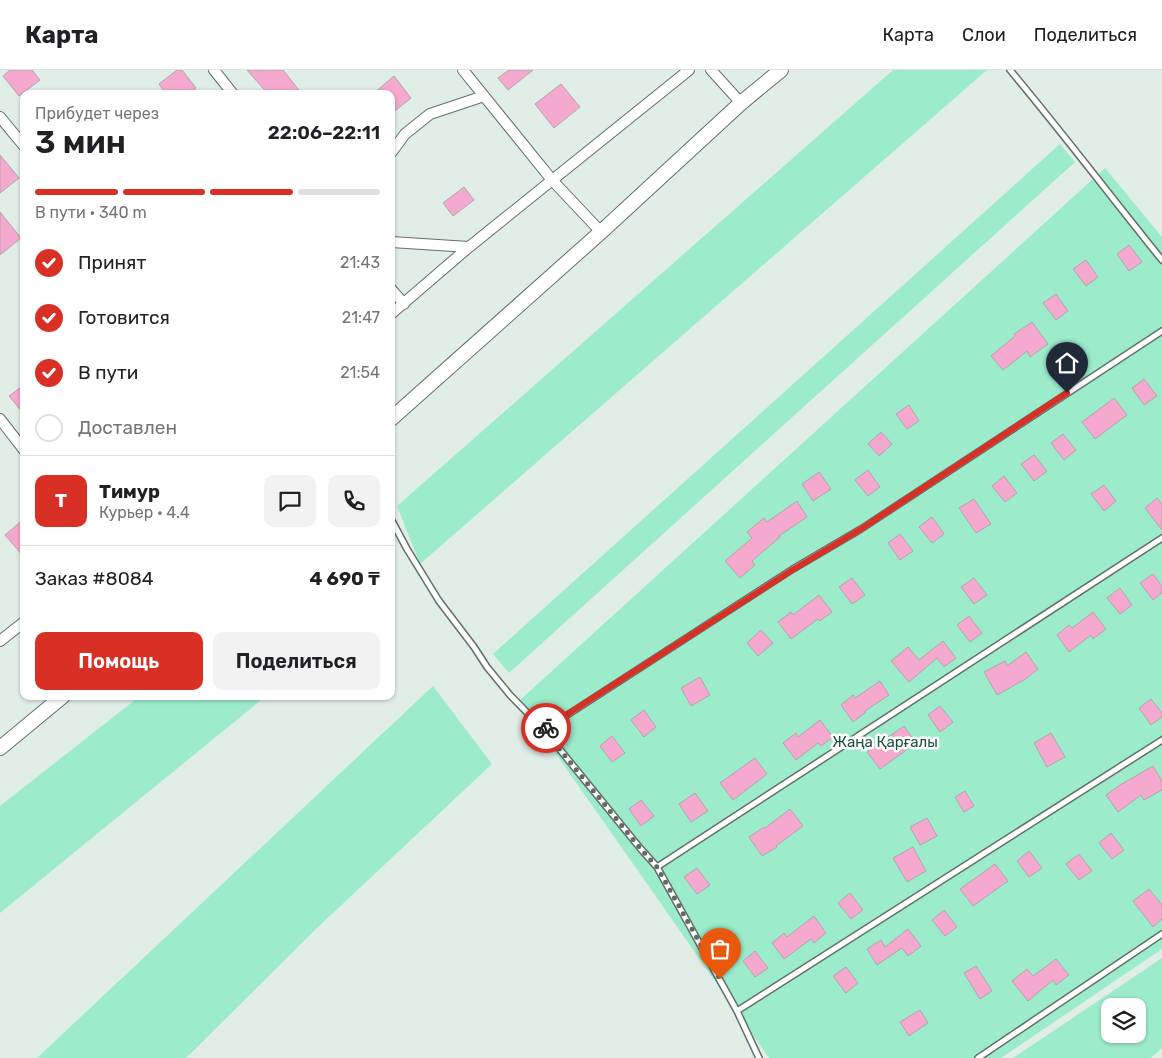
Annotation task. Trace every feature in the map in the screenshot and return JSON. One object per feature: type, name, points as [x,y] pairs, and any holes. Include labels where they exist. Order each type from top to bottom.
[{"type":"main road","points":[[395,415],[601,232],[741,103],[781,70]]},
{"type":"main road","points":[[0,748],[58,700]]},
{"type":"street","points":[[214,70],[230,90]]},
{"type":"street","points":[[463,70],[552,180],[601,232]]},
{"type":"street","points":[[395,311],[469,247],[689,70]]},
{"type":"street","points":[[711,70],[741,103]]},
{"type":"street","points":[[395,148],[405,134],[430,114],[484,96]]},
{"type":"street","points":[[0,116],[20,141]]},
{"type":"street","points":[[395,243],[469,247]]},
{"type":"street","points":[[395,294],[404,304]]},
{"type":"street","points":[[0,420],[20,445]]},
{"type":"street","points":[[0,641],[20,625]]},
{"type":"lane","points":[[1010,70],[1048,115],[1162,260]]},
{"type":"lane","points":[[544,730],[794,569],[861,529],[1162,331]]},
{"type":"lane","points":[[395,526],[439,601],[487,667],[544,730],[657,867],[737,1011],[759,1058]]},
{"type":"lane","points":[[657,867],[1162,538]]},
{"type":"lane","points":[[737,1011],[1162,740]]},
{"type":"lane","points":[[978,1058],[1162,934]]},
{"type":"green space","points":[[893,70],[987,70],[420,564],[397,506]]},
{"type":"green space","points":[[1060,144],[1075,162],[509,673],[493,654]]},
{"type":"green space","name":"Жаңа Қарғалы","points":[[1105,168],[1162,237],[1162,949],[1001,1058],[769,1058],[519,701]]},
{"type":"green space","points":[[433,686],[492,764],[318,927],[186,1058],[37,1058]]},
{"type":"green space","points":[[135,700],[261,700],[0,913],[0,806]]},
{"type":"green space","points":[[1162,958],[1162,1048],[1151,1058],[1013,1058],[1101,999],[1101,1043],[1146,1043],[1146,998],[1102,998]]},
{"type":"building","points":[[10,70],[32,70],[40,80],[27,90],[20,90],[19,96],[3,76]]},
{"type":"building","points":[[177,70],[182,70],[196,88],[194,90],[163,90],[159,84]]},
{"type":"building","points":[[247,70],[283,70],[299,90],[264,90]]},
{"type":"building","points":[[509,70],[533,70],[508,90],[498,78]]},
{"type":"building","points":[[394,76],[411,98],[395,111],[395,90],[378,90]]},
{"type":"building","points":[[561,84],[580,107],[554,128],[535,104]]},
{"type":"building","points":[[0,155],[19,178],[0,193]]},
{"type":"building","points":[[464,187],[474,200],[453,216],[443,203]]},
{"type":"building","points":[[0,212],[20,239],[0,255]]},
{"type":"building","points":[[1129,245],[1142,262],[1129,271],[1117,254]]},
{"type":"building","points":[[1086,260],[1098,277],[1086,286],[1073,269]]},
{"type":"building","points":[[1056,294],[1068,311],[1056,320],[1043,303]]},
{"type":"building","points":[[1032,322],[1048,344],[1030,357],[1027,351],[1003,370],[991,356],[1015,336],[1014,334]]},
{"type":"building","points":[[1144,379],[1157,396],[1144,405],[1132,388]]},
{"type":"building","points":[[20,388],[20,409],[9,396]]},
{"type":"building","points":[[1114,398],[1127,415],[1095,439],[1082,422]]},
{"type":"building","points":[[909,405],[919,421],[907,429],[896,414]]},
{"type":"building","points":[[881,432],[892,444],[879,456],[868,444]]},
{"type":"building","points":[[1063,434],[1076,450],[1064,460],[1051,443]]},
{"type":"building","points":[[1034,455],[1047,471],[1034,481],[1021,464]]},
{"type":"building","points":[[868,470],[880,487],[868,496],[855,480]]},
{"type":"building","points":[[819,472],[831,489],[813,501],[802,484]]},
{"type":"building","points":[[1004,476],[1017,493],[1005,502],[992,486]]},
{"type":"building","points":[[1104,485],[1116,501],[1104,511],[1091,494]]},
{"type":"building","points":[[1157,498],[1162,504],[1162,530],[1145,508]]},
{"type":"building","points":[[974,499],[991,524],[976,533],[959,508]]},
{"type":"building","points":[[797,501],[807,517],[779,536],[752,561],[755,565],[740,578],[725,561],[752,538],[747,532],[764,518],[767,522]]},
{"type":"building","points":[[932,517],[944,534],[932,543],[919,527]]},
{"type":"building","points":[[20,522],[20,552],[5,535]]},
{"type":"building","points":[[900,534],[913,551],[900,560],[888,543]]},
{"type":"building","points":[[1153,574],[1162,586],[1162,593],[1153,600],[1140,583]]},
{"type":"building","points":[[852,578],[865,595],[852,604],[839,587]]},
{"type":"building","points":[[974,578],[987,595],[974,604],[961,587]]},
{"type":"building","points":[[1120,588],[1132,605],[1120,614],[1107,598]]},
{"type":"building","points":[[819,595],[832,612],[820,621],[818,619],[791,639],[778,622],[791,612],[793,615]]},
{"type":"building","points":[[1093,612],[1106,629],[1093,639],[1091,635],[1069,652],[1057,635],[1069,625],[1072,628]]},
{"type":"building","points":[[969,616],[982,633],[970,642],[957,625]]},
{"type":"building","points":[[761,630],[773,643],[758,656],[747,643]]},
{"type":"building","points":[[943,641],[956,658],[944,667],[937,658],[909,682],[891,661],[908,647],[919,660]]},
{"type":"building","points":[[1026,652],[1038,669],[1024,680],[997,695],[984,672],[1005,661],[1007,666]]},
{"type":"building","points":[[700,677],[710,695],[691,706],[681,688]]},
{"type":"building","points":[[880,681],[889,695],[865,711],[853,722],[841,705],[853,695],[855,698]]},
{"type":"building","points":[[1151,699],[1162,713],[1162,717],[1151,725],[1139,708]]},
{"type":"building","points":[[940,706],[953,722],[940,732],[928,715]]},
{"type":"building","points":[[644,710],[656,727],[644,737],[631,720]]},
{"type":"building","points":[[820,720],[833,737],[821,746],[818,743],[796,760],[783,743],[796,733],[798,737]]},
{"type":"building","points":[[904,726],[916,743],[880,769],[867,752]]},
{"type":"building","points":[[1051,733],[1065,757],[1047,767],[1034,743]]},
{"type":"building","points":[[612,736],[625,753],[612,762],[600,746]]},
{"type":"building","points":[[755,758],[767,774],[733,800],[720,783]]},
{"type":"building","points":[[1153,766],[1162,781],[1162,790],[1144,800],[1141,795],[1118,812],[1106,795]]},
{"type":"building","points":[[965,791],[974,806],[964,812],[955,797]]},
{"type":"building","points":[[695,793],[708,811],[691,822],[679,804]]},
{"type":"building","points":[[641,800],[654,816],[641,826],[629,809]]},
{"type":"building","points":[[790,809],[803,826],[777,847],[762,856],[749,837],[765,828]]},
{"type":"building","points":[[927,818],[937,836],[920,845],[910,827]]},
{"type":"building","points":[[1111,833],[1124,850],[1112,859],[1099,843]]},
{"type":"building","points":[[913,847],[926,871],[907,882],[893,858]]},
{"type":"building","points":[[1029,851],[1042,868],[1029,877],[1017,861]]},
{"type":"building","points":[[1079,854],[1092,871],[1079,880],[1066,864]]},
{"type":"building","points":[[995,864],[1008,881],[973,906],[960,889]]},
{"type":"building","points":[[697,868],[710,885],[697,894],[684,877]]},
{"type":"building","points":[[1149,889],[1162,905],[1162,919],[1153,927],[1133,901]]},
{"type":"building","points":[[850,893],[863,910],[851,919],[838,903]]},
{"type":"building","points":[[944,910],[957,927],[945,936],[932,920]]},
{"type":"building","points":[[814,916],[826,933],[814,943],[811,939],[784,959],[772,943],[784,933],[787,937]]},
{"type":"building","points":[[908,929],[921,946],[908,956],[902,948],[877,965],[867,949],[881,940],[885,947]]},
{"type":"building","points":[[755,951],[768,968],[755,977],[743,961]]},
{"type":"building","points":[[1056,959],[1069,975],[1056,985],[1053,980],[1028,1001],[1012,981],[1027,969],[1033,976]]},
{"type":"building","points":[[976,966],[992,991],[980,999],[964,973]]},
{"type":"building","points":[[846,967],[858,983],[846,993],[833,976]]},
{"type":"building","points":[[920,1010],[928,1023],[909,1036],[900,1022]]},
{"type":"way so far","points":[[546,728],[544,730],[657,867],[720,979]]},
{"type":"route","points":[[546,728],[794,569],[861,529],[1067,393]]}]
